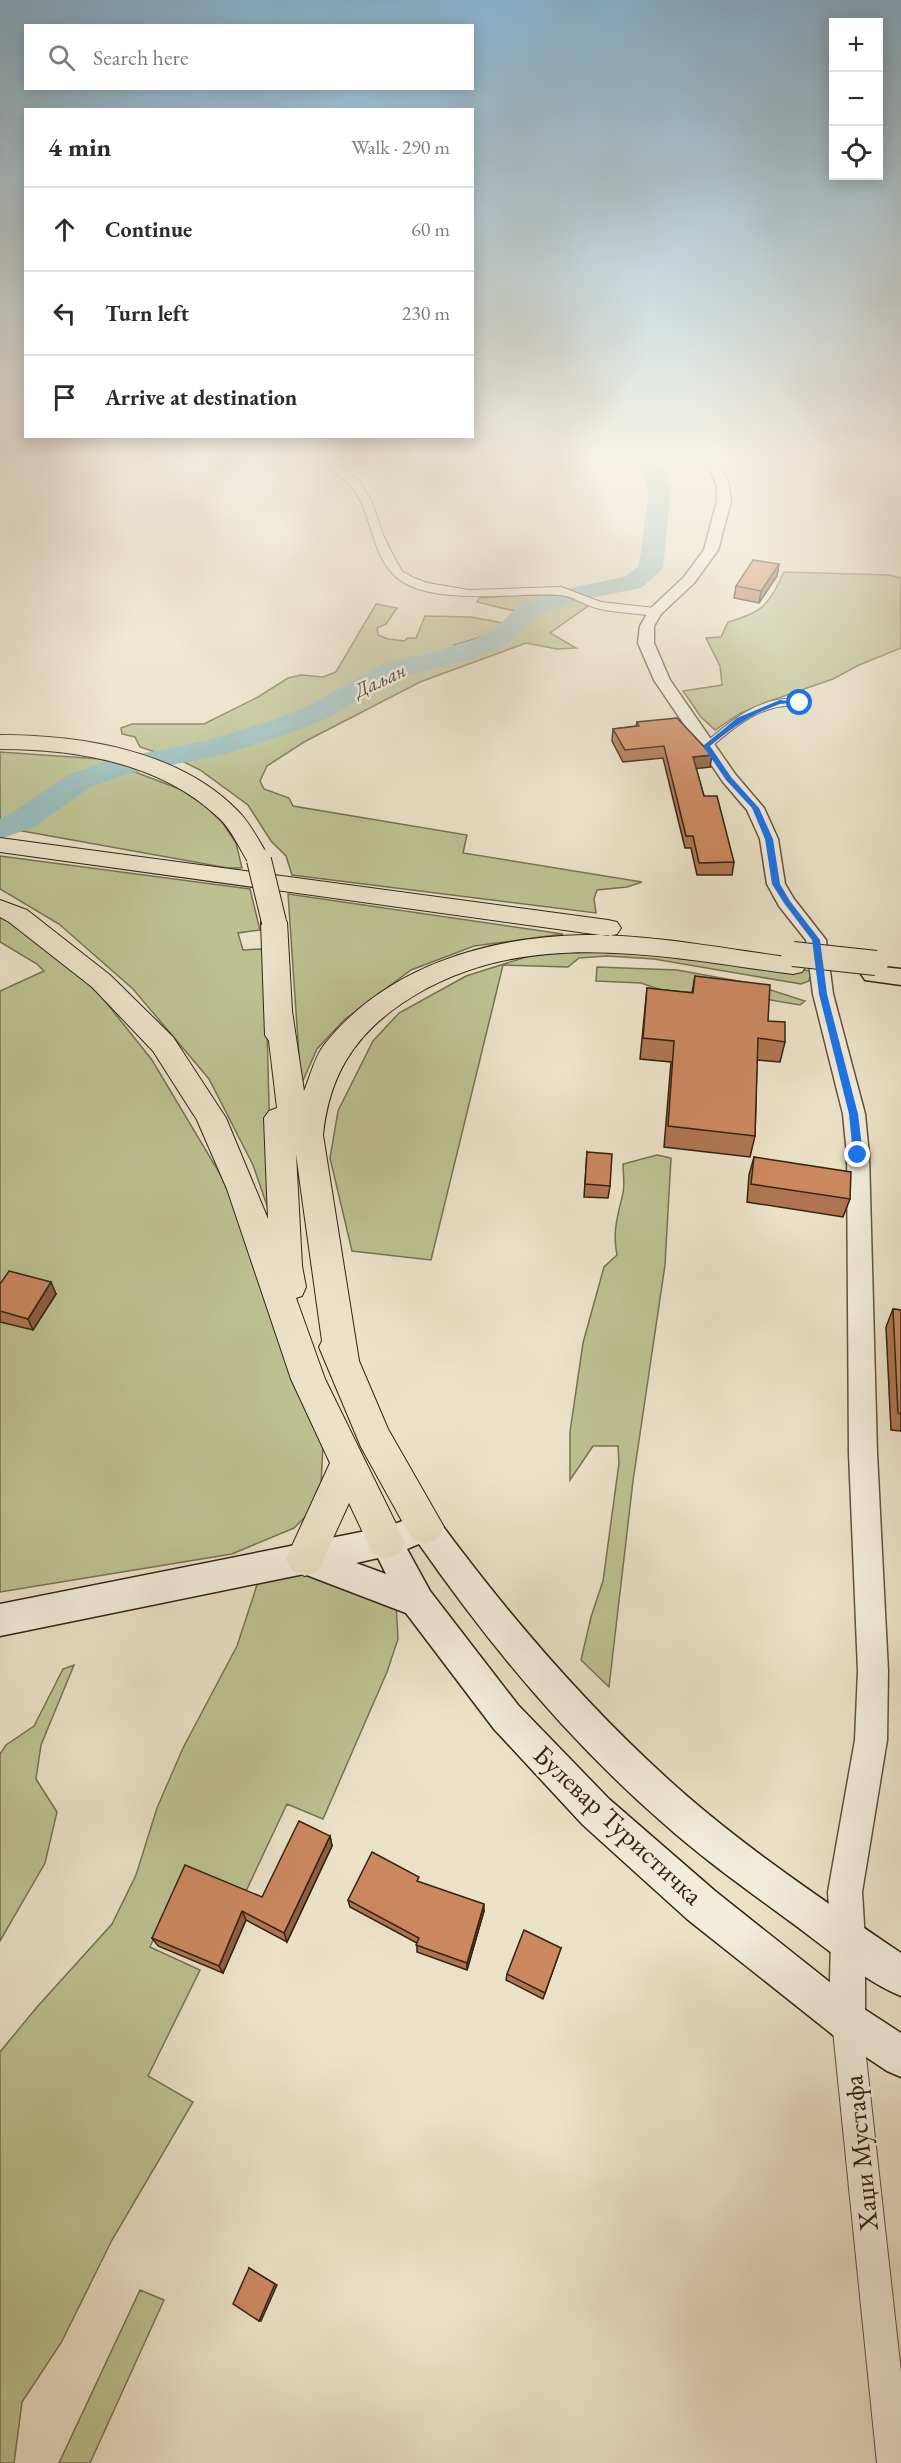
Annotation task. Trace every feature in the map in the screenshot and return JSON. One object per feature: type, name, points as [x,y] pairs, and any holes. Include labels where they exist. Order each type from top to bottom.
[{"type":"highway","points":[[0,742],[53,745],[112,754],[159,769],[187,782],[229,815],[259,860],[274,922],[279,1013],[279,1105],[286,1266],[308,1379]]},
{"type":"highway","points":[[6,846],[220,873],[793,961]]},
{"type":"highway","points":[[6,846],[793,961]]},
{"type":"highway","points":[[0,908],[18,916],[101,981],[163,1044],[211,1118],[242,1189],[308,1379],[386,1542]]},
{"type":"highway","points":[[343,1367],[308,1134],[311,1108],[334,1052],[375,1008],[415,982],[463,962],[531,946],[586,943],[884,968]]},
{"type":"highway","points":[[279,1013],[312,1273],[343,1367],[374,1436],[425,1527]]},
{"type":"highway","points":[[305,1559],[348,1463]]},
{"type":"main road","points":[[884,968],[901,977]]},
{"type":"main road","name":"Булевар Туристичка","points":[[425,1527],[468,1589],[529,1664],[598,1737],[674,1810],[848,1940],[901,1976]]},
{"type":"main road","points":[[0,1620],[386,1542],[425,1527]]},
{"type":"main road","name":"Булевар Туристичка","points":[[386,1542],[418,1602],[506,1716],[596,1812],[701,1905],[848,2021],[901,2057]]},
{"type":"main road","points":[[305,1559],[418,1602]]},
{"type":"street","points":[[398,573],[425,586],[469,594],[552,591],[572,594],[588,601],[655,612]]},
{"type":"street","points":[[694,573],[655,612],[647,626],[646,644],[662,680],[729,778],[755,808],[769,839],[776,884],[786,902],[816,940],[823,994],[854,1114],[858,1155],[863,1453],[873,1671],[871,1740],[845,1892],[848,1940],[848,2021]]},
{"type":"street","name":"Хаџи Мустафа","points":[[848,2021],[894,2463]]},
{"type":"lane","points":[[707,746],[739,719],[782,701],[800,703]]},
{"type":"green space","points":[[784,573],[889,575],[901,578],[901,648],[859,665],[833,679],[739,714],[715,730],[701,717],[683,691],[722,685],[720,666],[706,638],[721,637],[728,622],[750,615],[763,606],[774,592]]},
{"type":"green space","points":[[553,593],[563,594],[591,604],[550,633],[576,648],[557,649],[526,643],[420,682],[304,742],[267,766],[260,781],[264,789],[289,798],[293,806],[467,835],[463,853],[642,882],[627,887],[597,890],[594,899],[596,913],[292,875],[286,856],[271,841],[248,805],[200,770],[182,761],[140,747],[135,737],[122,734],[121,728],[132,724],[204,724],[258,697],[288,678],[301,675],[323,677],[336,672],[376,604],[397,608],[386,624],[377,628],[378,635],[405,641],[407,638],[416,638],[425,616],[471,617],[508,624],[519,612],[477,602],[479,598]],"holes":[[[491,634],[500,641],[467,654],[454,645]]]},
{"type":"green space","points":[[0,752],[101,759],[182,790],[205,806],[222,822],[236,843],[242,868],[228,868],[0,827]]},
{"type":"green space","points":[[0,856],[250,889],[260,930],[238,933],[243,950],[265,951],[272,1220],[253,1165],[209,1079],[133,989],[59,924],[0,889]]},
{"type":"green space","points":[[288,894],[563,934],[474,946],[411,970],[344,1020],[317,1049],[301,1085]]},
{"type":"green space","points":[[0,916],[41,943],[97,991],[152,1060],[226,1184],[323,1444],[321,1485],[306,1516],[294,1528],[232,1554],[0,1592],[0,991],[44,971],[37,964],[0,942]]},
{"type":"green space","points":[[632,951],[811,971],[809,981],[801,984],[654,959],[607,956],[579,958],[568,967],[503,965],[431,1260],[352,1251],[330,1158],[338,1111],[373,1041],[399,1013],[466,976],[539,953]]},
{"type":"green space","points":[[597,967],[677,970],[749,983],[805,1001],[800,1005],[736,994],[664,991],[641,983],[596,981]]},
{"type":"green space","points":[[657,1155],[671,1158],[665,1265],[633,1481],[609,1687],[581,1660],[591,1617],[603,1581],[619,1463],[618,1446],[593,1446],[570,1480],[570,1432],[583,1343],[604,1267],[617,1255],[615,1231],[624,1190],[623,1164]]},
{"type":"green space","points":[[306,1570],[396,1602],[398,1639],[387,1672],[323,1819],[287,1804],[246,1891],[184,1868],[150,1947],[200,1970],[148,2076],[193,2102],[112,2240],[61,2343],[22,2402],[14,2463],[0,2463],[0,2052],[112,1924],[136,1875],[157,1808],[183,1748],[237,1646],[258,1582]]},
{"type":"green space","points":[[74,1665],[41,1745],[36,1779],[57,1812],[45,1863],[0,1941],[0,1754],[6,1745],[34,1726],[63,1669]]},
{"type":"green space","points":[[140,2290],[164,2300],[90,2463],[59,2463]]},
{"type":"building","points":[[745,573],[773,573],[761,591],[736,586]]},
{"type":"building","points":[[677,718],[712,755],[693,757],[704,796],[717,796],[734,862],[699,863],[693,836],[686,836],[664,746],[625,750],[613,729],[639,726],[637,722]]},
{"type":"building","points":[[695,976],[770,985],[768,1021],[785,1022],[785,1042],[758,1038],[755,1136],[668,1126],[674,1041],[643,1038],[647,988],[693,993]]},
{"type":"building","points":[[587,1152],[612,1154],[610,1186],[585,1184]]},
{"type":"building","points":[[754,1157],[851,1172],[850,1199],[751,1184]]},
{"type":"building","points":[[9,1271],[51,1282],[28,1319],[0,1311],[0,1284]]},
{"type":"building","points":[[893,1309],[901,1310],[901,1414],[898,1413]]},
{"type":"building","points":[[299,1821],[330,1836],[284,1933],[242,1911],[219,1966],[152,1938],[185,1865],[262,1897]]},
{"type":"building","points":[[372,1852],[419,1877],[417,1881],[484,1904],[467,1963],[416,1945],[419,1938],[348,1900]]},
{"type":"building","points":[[524,1930],[561,1948],[545,1993],[507,1974]]},
{"type":"building","points":[[249,2268],[275,2284],[259,2321],[233,2304]]},
{"type":"waterway","name":"Даљан","points":[[0,830],[23,820],[79,781],[121,766],[215,748],[280,727],[318,712],[392,670],[441,659],[485,645],[503,635],[530,609],[569,595],[632,583],[646,573]]},
{"type":"route","points":[[800,703],[782,701],[739,719],[707,746],[729,778],[755,808],[769,839],[776,884],[786,902],[816,940],[823,994],[854,1114],[858,1155]]}]
